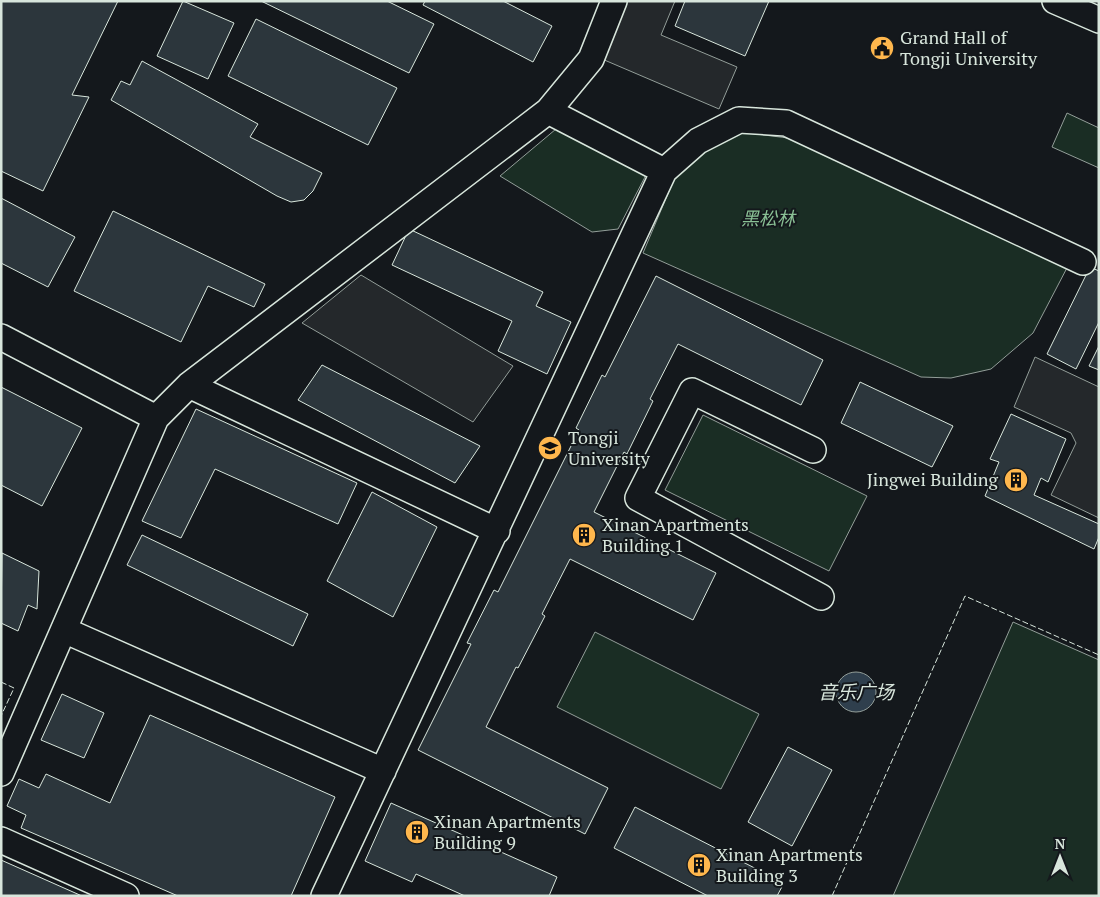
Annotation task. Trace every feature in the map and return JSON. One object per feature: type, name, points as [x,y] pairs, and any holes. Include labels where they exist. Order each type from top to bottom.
[{"type":"lane","points":[[1,773],[156,418],[189,384],[548,110],[591,59],[614,1]]},
{"type":"lane","points":[[1055,1],[1099,20]]},
{"type":"lane","points":[[548,110],[664,171]]},
{"type":"lane","points":[[324,896],[497,531],[664,171],[698,141],[739,120],[786,123],[1083,262]]},
{"type":"lane","points":[[1,337],[156,418]]},
{"type":"lane","points":[[189,384],[497,531]]},
{"type":"lane","points":[[813,450],[692,391],[638,498],[821,598]]},
{"type":"lane","points":[[64,630],[383,771]]},
{"type":"lane","points":[[1,840],[126,896]]},
{"type":"green space","points":[[1067,113],[1099,128],[1099,168],[1052,147]]},
{"type":"green space","points":[[556,129],[646,175],[618,229],[592,232],[500,176]]},
{"type":"green space","name":"黑松林","points":[[740,132],[788,138],[1069,264],[1033,333],[991,369],[951,378],[921,377],[643,253],[675,177],[700,151]]},
{"type":"green space","points":[[703,415],[867,496],[829,571],[665,490]]},
{"type":"green space","points":[[1013,622],[1099,660],[1099,896],[893,896]]},
{"type":"green space","points":[[595,632],[759,714],[721,789],[557,707]]},
{"type":"shaded area","points":[[626,1],[675,1],[661,35],[737,67],[719,109],[602,59]]},
{"type":"shaded area","points":[[361,275],[513,366],[473,422],[302,323]]},
{"type":"shaded area","points":[[1035,357],[1099,387],[1099,518],[1051,495],[1076,443],[1071,433],[1014,407]]},
{"type":"water","name":"音乐广场","points":[[856,672],[870,678],[876,692],[870,706],[856,712],[842,706],[836,692],[842,678]]},
{"type":"building","points":[[1,1],[118,1],[72,95],[89,97],[43,191],[1,171]]},
{"type":"building","points":[[183,1],[234,23],[208,79],[157,56]]},
{"type":"building","points":[[261,1],[387,1],[434,24],[409,73]]},
{"type":"building","points":[[425,1],[503,1],[552,26],[533,62],[423,5]]},
{"type":"building","points":[[685,1],[769,1],[745,56],[675,26]]},
{"type":"building","points":[[256,19],[397,88],[368,145],[228,76]]},
{"type":"building","points":[[142,61],[258,124],[250,137],[322,173],[313,191],[304,200],[291,202],[277,196],[111,100],[121,81],[130,85]]},
{"type":"building","points":[[1,198],[75,237],[48,287],[1,263]]},
{"type":"building","points":[[113,211],[265,284],[254,307],[208,286],[181,342],[74,291]]},
{"type":"building","points":[[409,229],[543,292],[536,306],[571,322],[547,374],[498,351],[512,321],[392,265]]},
{"type":"building","points":[[1090,267],[1099,271],[1099,322],[1076,369],[1047,354]]},
{"type":"building","name":"Xinan Apartments Building 1","points":[[656,276],[823,360],[801,405],[678,344],[650,399],[653,401],[627,454],[624,452],[594,512],[716,573],[693,620],[570,559],[542,614],[545,616],[518,668],[516,667],[486,727],[608,788],[585,834],[418,750],[471,644],[467,643],[494,590],[498,592],[579,430],[576,428],[602,375],[605,377]]},
{"type":"building","points":[[1099,346],[1099,370],[1089,366]]},
{"type":"building","points":[[322,365],[480,446],[455,483],[298,400]]},
{"type":"building","points":[[860,382],[953,426],[932,467],[841,423]]},
{"type":"building","points":[[1,387],[82,428],[42,506],[1,485]]},
{"type":"building","points":[[196,409],[357,483],[338,524],[215,469],[181,538],[142,521]]},
{"type":"building","name":"Jingwei Building","points":[[1011,414],[1066,439],[1048,482],[1041,478],[1034,495],[1099,524],[1099,537],[1094,549],[985,496],[999,462],[990,459]]},
{"type":"building","points":[[372,492],[437,527],[393,617],[327,581]]},
{"type":"building","points":[[142,535],[308,614],[293,646],[127,565]]},
{"type":"building","points":[[2,553],[39,571],[37,609],[28,605],[18,631],[1,623]]},
{"type":"building","points":[[62,694],[104,713],[84,758],[41,740]]},
{"type":"building","points":[[150,715],[335,797],[291,896],[178,896],[21,828],[26,815],[7,806],[19,779],[39,788],[46,774],[110,803]]},
{"type":"building","points":[[788,747],[832,770],[792,846],[748,822]]},
{"type":"building","name":"Xinan Apartments Building 9","points":[[391,803],[557,877],[549,896],[465,896],[416,874],[412,882],[365,861]]},
{"type":"building","name":"Xinan Apartments Building 3","points":[[635,807],[784,883],[777,896],[708,896],[614,848]]},
{"type":"building","points":[[1,860],[82,896],[1,896]]},
{"type":"fence","points":[[832,896],[965,596],[1099,655]]},
{"type":"fence","points":[[1,682],[14,688],[1,716]]},
{"type":"place","name":"Grand Hall of Tongji University","points":[[882,48]]},
{"type":"place","name":"Tongji University","points":[[550,448]]},
{"type":"place","name":"Jingwei Building","points":[[1016,480]]},
{"type":"place","name":"Xinan Apartments Building 1","points":[[584,535]]},
{"type":"place","name":"Xinan Apartments Building 9","points":[[417,832]]},
{"type":"place","name":"Xinan Apartments Building 3","points":[[699,865]]}]
